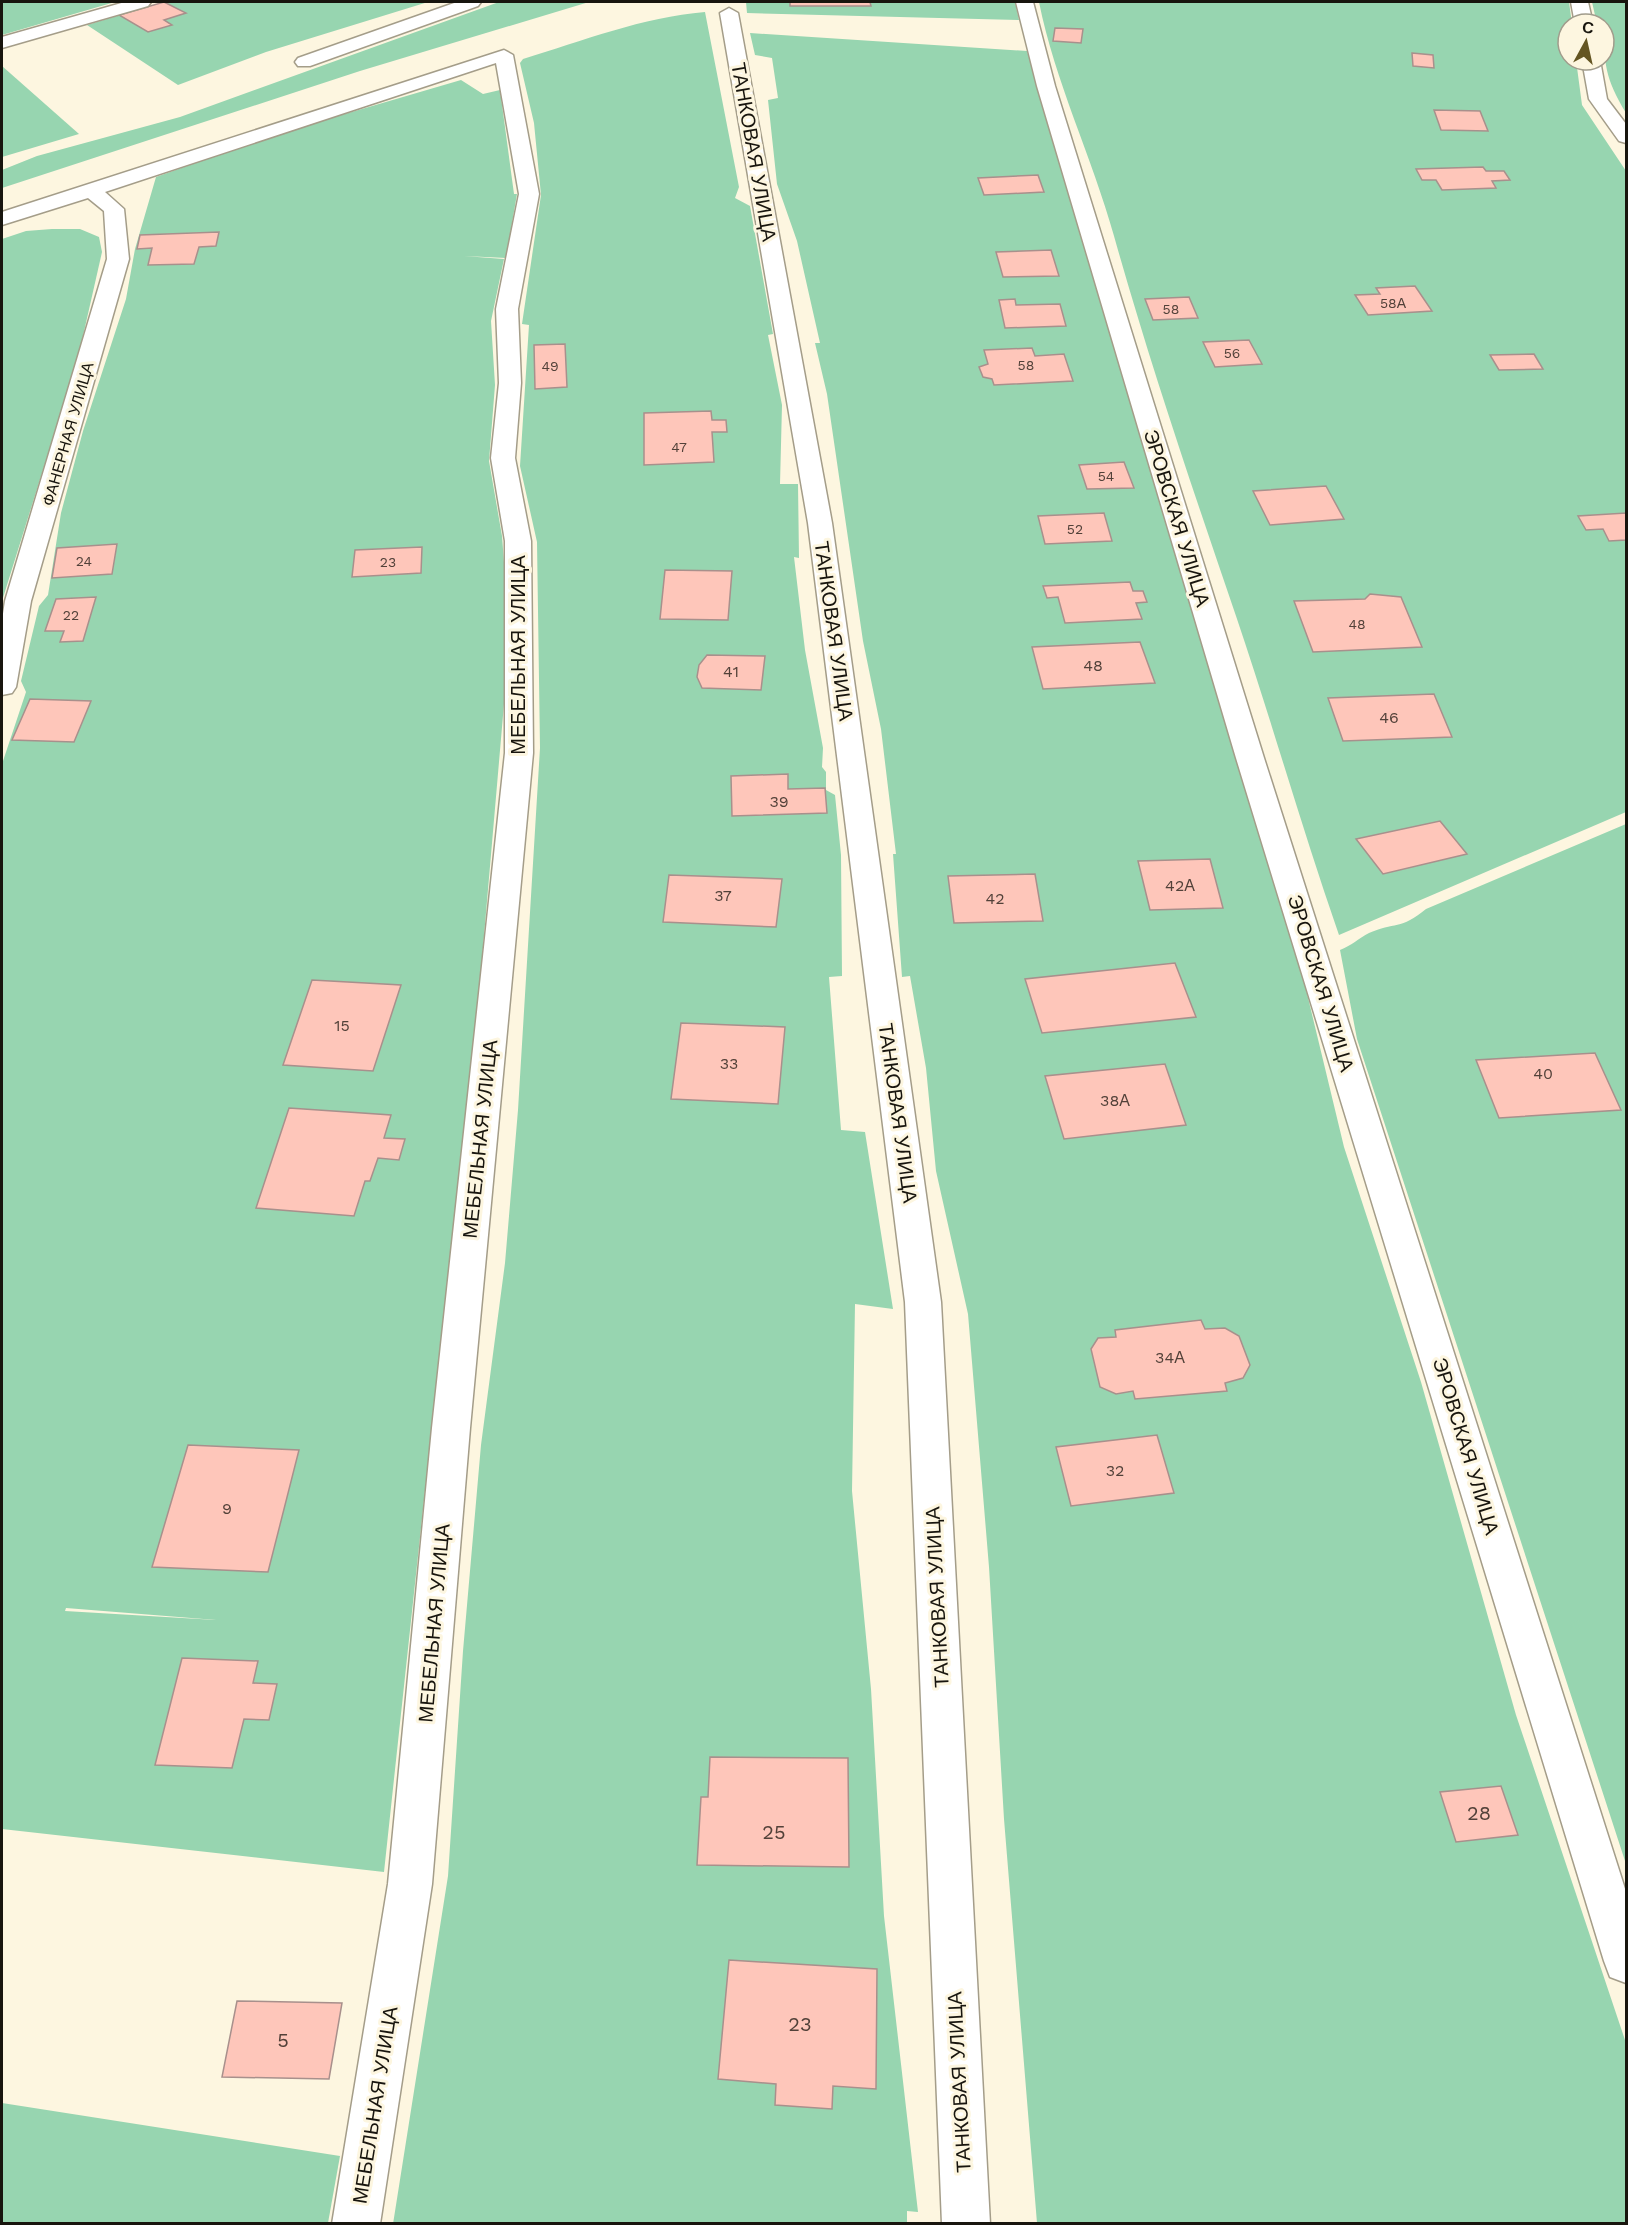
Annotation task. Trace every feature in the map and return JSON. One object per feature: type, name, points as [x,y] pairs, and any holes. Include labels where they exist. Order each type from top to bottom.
[{"type":"street","points":[[2,43],[142,2]]},
{"type":"street","points":[[304,62],[472,2]]},
{"type":"street","name":"ЭРОВСКАЯ УЛИЦА","points":[[1024,2],[1046,86],[1250,758],[1626,1961]]},
{"type":"street","name":"ТАНКОВАЯ УЛИЦА","points":[[729,13],[820,523],[923,1302],[966,2223]]},
{"type":"street","name":"МЕБЕЛЬНАЯ УЛИЦА","points":[[93,190],[504,56],[529,194],[507,309],[510,383],[503,458],[518,541],[519,753],[452,1428],[410,1884],[356,2223]]},
{"type":"street","points":[[1593,72],[1598,99],[1626,137]]},
{"type":"street","points":[[2,219],[93,190]]},
{"type":"street","name":"ФАНЕРНАЯ УЛИЦА","points":[[2,687],[18,601],[118,259],[114,209],[93,190]]},
{"type":"green space","points":[[2,2],[115,2],[2,35]]},
{"type":"green space","points":[[164,2],[428,2],[266,52],[178,85],[87,25]]},
{"type":"green space","points":[[499,2],[589,2],[360,71],[2,188],[2,170],[37,156],[180,117]]},
{"type":"green space","points":[[746,2],[1015,2],[1019,20],[747,13]]},
{"type":"green space","points":[[1039,2],[1569,2],[1570,12],[1556,12],[1556,72],[1578,72],[1582,105],[1626,171],[1626,812],[1339,935],[1157,379],[1105,207],[1046,32]]},
{"type":"green space","points":[[1592,2],[1626,2],[1626,113],[1607,72],[1616,72],[1616,12],[1594,12]]},
{"type":"green space","points":[[705,12],[739,187],[735,198],[750,206],[773,334],[768,335],[782,405],[780,484],[798,484],[799,558],[794,557],[805,650],[823,748],[822,767],[826,772],[826,790],[835,795],[841,855],[842,976],[829,977],[841,1130],[865,1132],[893,1309],[855,1304],[852,1491],[871,1689],[884,1916],[918,2212],[907,2211],[907,2224],[393,2224],[448,1876],[463,1651],[481,1445],[505,1263],[518,1110],[540,748],[537,542],[520,466],[529,325],[522,324],[541,195],[534,123],[520,63],[523,59],[636,24]]},
{"type":"green space","points":[[750,33],[1027,51],[1290,923],[1344,1147],[1421,1382],[1516,1715],[1626,2043],[1626,2223],[1037,2223],[1004,1819],[989,1567],[968,1314],[936,1171],[926,1068],[910,976],[902,977],[893,854],[896,854],[881,729],[863,641],[827,394],[815,343],[820,343],[797,241],[777,184],[768,100],[778,98],[772,58],[755,55]]},
{"type":"green space","points":[[2,66],[79,134],[2,157]]},
{"type":"green space","points":[[461,80],[483,94],[500,90],[514,194],[517,194],[506,258],[464,256],[504,259],[491,321],[495,385],[489,461],[502,536],[509,628],[470,1098],[450,1258],[384,1872],[2,1829],[2,764],[26,692],[21,681],[39,606],[48,595],[61,513],[83,431],[126,299],[135,249],[156,177],[280,133]],"holes":[[[66,1608],[216,1620],[65,1611]]]},
{"type":"green space","points":[[80,229],[99,237],[102,252],[78,358],[2,601],[2,239],[26,231]]},
{"type":"green space","points":[[1626,824],[1626,1864],[1357,1039],[1340,950],[1369,933],[1404,923],[1426,909]]},
{"type":"green space","points":[[2,2103],[340,2156],[328,2223],[2,2223]]},
{"type":"building","points":[[164,2],[186,13],[164,20],[172,25],[148,32],[119,15]]},
{"type":"building","points":[[790,2],[870,2],[871,6],[790,6]]},
{"type":"building","points":[[1055,28],[1083,29],[1081,43],[1053,41]]},
{"type":"building","points":[[1412,53],[1433,55],[1434,68],[1413,66]]},
{"type":"building","points":[[1434,110],[1480,111],[1488,131],[1441,130]]},
{"type":"building","points":[[1483,167],[1486,171],[1504,171],[1510,180],[1492,181],[1496,188],[1442,190],[1436,180],[1422,180],[1416,169]]},
{"type":"building","points":[[1038,175],[1044,192],[984,195],[978,178]]},
{"type":"building","points":[[219,232],[216,246],[199,247],[194,264],[148,265],[152,248],[137,249],[140,235]]},
{"type":"building","points":[[1051,250],[1059,276],[1003,277],[996,252]]},
{"type":"building","points":[[1415,286],[1432,311],[1368,315],[1355,295],[1380,294],[1376,288]]},
{"type":"building","points":[[1189,297],[1198,318],[1153,320],[1145,299]]},
{"type":"building","points":[[1015,299],[1016,305],[1060,304],[1066,326],[1005,328],[999,300]]},
{"type":"building","points":[[1249,340],[1262,364],[1215,367],[1203,342]]},
{"type":"building","points":[[565,344],[567,387],[535,389],[534,345]]},
{"type":"building","points":[[1032,348],[1035,356],[1064,354],[1073,381],[994,385],[992,379],[983,377],[979,367],[988,364],[984,350]]},
{"type":"building","points":[[1534,354],[1543,369],[1499,370],[1490,355]]},
{"type":"building","points":[[711,411],[712,420],[726,420],[727,432],[712,432],[714,462],[644,465],[644,413]]},
{"type":"building","points":[[1124,462],[1134,488],[1087,489],[1079,465]]},
{"type":"building","points":[[1326,486],[1344,519],[1270,525],[1253,491]]},
{"type":"building","points":[[1104,513],[1112,541],[1045,544],[1038,516]]},
{"type":"building","points":[[1626,513],[1626,540],[1609,541],[1603,529],[1586,530],[1578,516]]},
{"type":"building","points":[[117,544],[112,574],[52,578],[57,548]]},
{"type":"building","points":[[422,547],[421,573],[352,577],[355,550]]},
{"type":"building","points":[[665,570],[732,571],[728,620],[660,619]]},
{"type":"building","points":[[1130,582],[1133,591],[1143,591],[1147,602],[1136,603],[1142,619],[1065,623],[1058,597],[1047,598],[1043,586]]},
{"type":"building","points":[[1370,594],[1401,597],[1422,647],[1313,652],[1294,601],[1365,599]]},
{"type":"building","points":[[96,597],[83,641],[60,642],[64,631],[45,631],[56,599]]},
{"type":"building","points":[[1140,642],[1155,683],[1043,689],[1032,647]]},
{"type":"building","points":[[707,655],[765,656],[761,690],[702,688],[697,677],[699,665]]},
{"type":"building","points":[[1434,694],[1452,737],[1343,741],[1328,698]]},
{"type":"building","points":[[30,699],[91,701],[74,742],[12,740]]},
{"type":"building","points":[[788,774],[788,789],[825,788],[827,813],[732,816],[731,776]]},
{"type":"building","points":[[1440,821],[1467,854],[1383,874],[1356,839]]},
{"type":"building","points":[[1210,859],[1223,908],[1150,910],[1138,861]]},
{"type":"building","points":[[1035,874],[1043,921],[954,923],[948,876]]},
{"type":"building","points":[[669,875],[782,879],[776,927],[663,922]]},
{"type":"building","points":[[1175,963],[1196,1017],[1042,1033],[1025,979]]},
{"type":"building","points":[[312,980],[401,985],[373,1071],[283,1065]]},
{"type":"building","points":[[681,1023],[785,1027],[778,1104],[671,1099]]},
{"type":"building","points":[[1595,1053],[1621,1110],[1499,1118],[1476,1060]]},
{"type":"building","points":[[1165,1064],[1186,1125],[1064,1139],[1045,1076]]},
{"type":"building","points":[[289,1108],[391,1115],[384,1138],[405,1139],[399,1160],[378,1158],[370,1181],[365,1181],[354,1216],[256,1208]]},
{"type":"building","points":[[1201,1320],[1205,1329],[1225,1328],[1239,1336],[1250,1365],[1243,1378],[1225,1383],[1227,1391],[1135,1399],[1133,1391],[1116,1394],[1100,1387],[1091,1349],[1098,1338],[1116,1337],[1115,1330]]},
{"type":"building","points":[[1157,1435],[1174,1493],[1071,1506],[1056,1447]]},
{"type":"building","points":[[188,1445],[299,1450],[268,1572],[152,1567]]},
{"type":"building","points":[[182,1658],[258,1661],[253,1683],[277,1684],[269,1720],[244,1719],[232,1768],[155,1765]]},
{"type":"building","points":[[710,1757],[848,1758],[849,1867],[697,1865],[701,1797],[708,1797]]},
{"type":"building","points":[[1501,1786],[1518,1835],[1456,1842],[1440,1792]]},
{"type":"building","points":[[729,1960],[877,1969],[876,2089],[833,2086],[832,2109],[775,2105],[776,2084],[718,2079]]},
{"type":"building","points":[[237,2001],[342,2003],[329,2079],[222,2077]]}]
